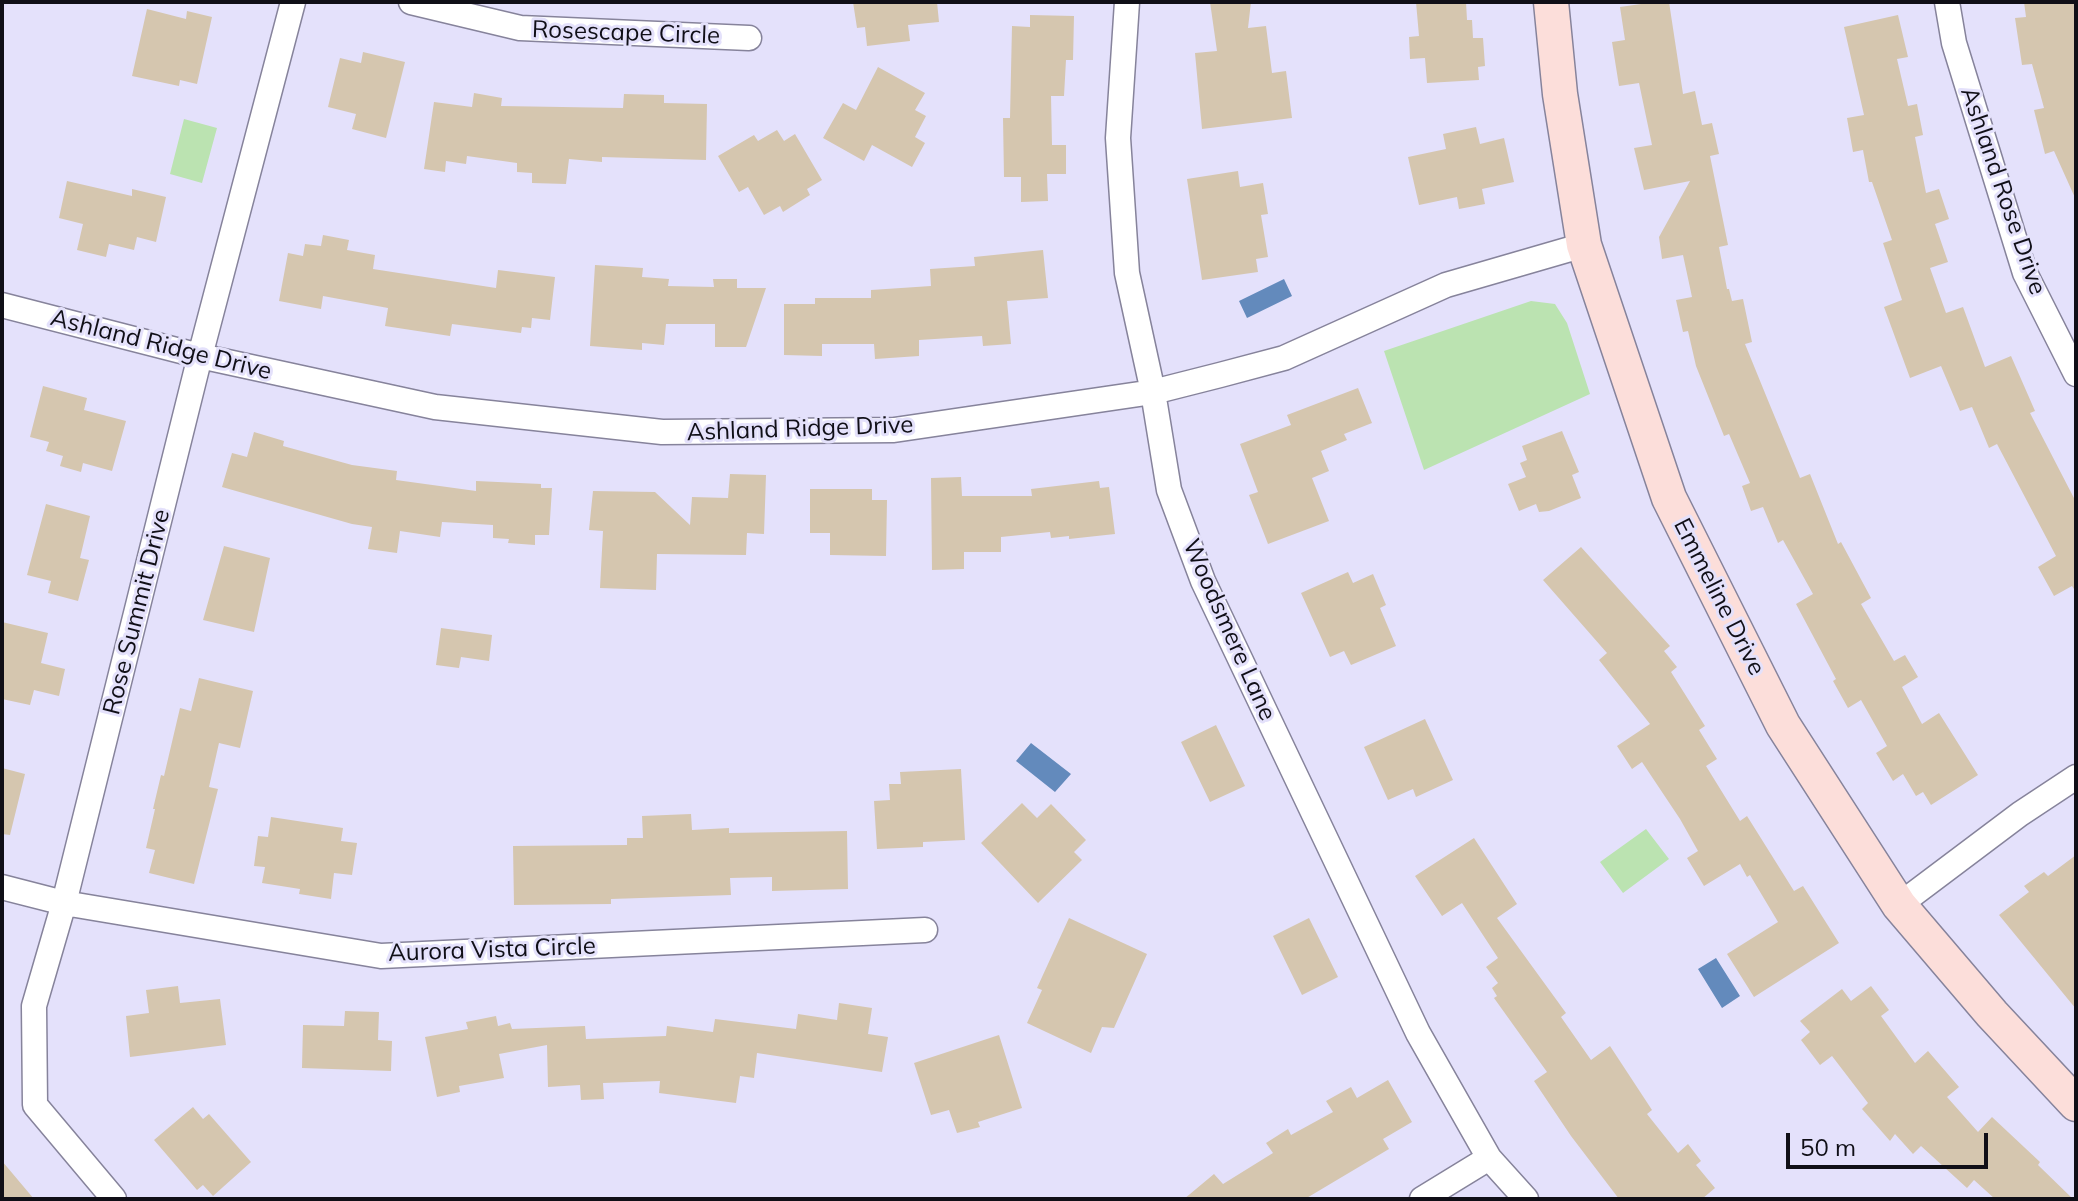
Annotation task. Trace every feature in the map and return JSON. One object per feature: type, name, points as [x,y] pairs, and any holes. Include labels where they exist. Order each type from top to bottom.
[{"type":"street","name":"Rose Summit Drive","points":[[114,1199],[35,1105],[34,1006],[64,903],[200,356],[293,2]]},
{"type":"street","name":"Rosescape Circle","points":[[411,2],[520,28],[749,38]]},
{"type":"street","name":"Woodsmere Lane","points":[[1127,2],[1118,138],[1127,273],[1153,392],[1169,490],[1203,581],[1418,1033],[1489,1158],[1526,1199]]},
{"type":"street","name":"Emmeline Drive","points":[[1551,2],[1560,94],[1584,245],[1669,498],[1783,725],[1899,905],[1992,1014],[2076,1104]]},
{"type":"street","name":"Ashland Rose Drive","points":[[1947,2],[1954,43],[2025,273],[2076,374]]},
{"type":"street","name":"Ashland Ridge Drive","points":[[2,305],[200,356],[435,407],[662,432],[894,430],[1153,392],[1284,358],[1446,285],[1584,245]]},
{"type":"street","points":[[1899,905],[2020,814],[2076,777]]},
{"type":"street","name":"Aurora Vista Circle","points":[[2,887],[64,903],[381,956],[925,930]]},
{"type":"street","points":[[1422,1199],[1489,1158]]},
{"type":"green space","points":[[184,119],[217,128],[202,183],[170,174]]},
{"type":"green space","points":[[1531,301],[1555,304],[1567,323],[1590,394],[1424,470],[1384,351]]},
{"type":"green space","points":[[1646,829],[1669,859],[1623,893],[1600,862]]},
{"type":"water","points":[[1284,279],[1292,296],[1247,318],[1239,301]]},
{"type":"water","points":[[1031,743],[1071,774],[1055,792],[1016,761]]},
{"type":"water","points":[[1716,958],[1740,996],[1722,1008],[1698,969]]},
{"type":"building","points":[[853,2],[937,2],[939,22],[908,25],[910,41],[867,46],[865,27],[857,28]]},
{"type":"building","points":[[1210,2],[1251,2],[1248,28],[1266,26],[1272,73],[1286,71],[1292,118],[1202,129],[1195,53],[1217,51]]},
{"type":"building","points":[[1416,2],[1466,2],[1467,20],[1472,20],[1473,38],[1483,38],[1485,66],[1478,67],[1479,80],[1427,83],[1425,58],[1410,59],[1409,37],[1419,36]]},
{"type":"building","points":[[1669,2],[1683,94],[1695,91],[1702,125],[1712,123],[1719,154],[1710,156],[1728,245],[1719,247],[1727,289],[1732,301],[1743,299],[1752,342],[1745,344],[1800,478],[1810,474],[1838,544],[1841,542],[1871,598],[1861,604],[1894,661],[1905,655],[1918,677],[1902,687],[1922,724],[1939,713],[1978,775],[1931,805],[1923,792],[1916,796],[1903,774],[1893,781],[1876,753],[1887,746],[1861,700],[1848,708],[1833,681],[1836,679],[1796,604],[1813,594],[1783,540],[1778,543],[1763,507],[1751,511],[1742,486],[1750,483],[1729,434],[1724,436],[1696,366],[1688,331],[1683,332],[1676,300],[1692,297],[1683,255],[1662,259],[1659,237],[1690,181],[1644,190],[1634,148],[1652,145],[1639,83],[1619,86],[1612,42],[1625,40],[1620,7]]},
{"type":"building","points":[[2024,2],[2074,2],[2076,200],[2054,151],[2045,154],[2034,110],[2044,108],[2032,64],[2022,65],[2015,18],[2026,17]]},
{"type":"building","points":[[147,9],[186,19],[187,11],[212,17],[197,84],[180,80],[179,86],[132,76]]},
{"type":"building","points":[[1030,15],[1074,16],[1073,60],[1066,60],[1064,96],[1051,96],[1052,145],[1066,145],[1066,174],[1047,174],[1048,201],[1021,202],[1021,177],[1004,177],[1003,118],[1010,118],[1012,26],[1030,27]]},
{"type":"building","points":[[1898,15],[1908,57],[1897,59],[1908,106],[1917,104],[1923,135],[1915,137],[1926,193],[1939,189],[1949,219],[1935,224],[1948,262],[1930,268],[1946,313],[1963,307],[1985,367],[2011,356],[2035,411],[2030,413],[2076,502],[2076,592],[2072,586],[2054,596],[2038,567],[2056,556],[1997,444],[1989,448],[1972,407],[1960,411],[1941,366],[1910,378],[1884,307],[1902,300],[1883,243],[1892,240],[1872,182],[1869,182],[1863,150],[1853,152],[1847,118],[1864,115],[1844,27]]},
{"type":"building","points":[[363,52],[405,62],[386,138],[352,129],[356,114],[328,107],[340,58],[361,63]]},
{"type":"building","points":[[878,67],[925,93],[915,110],[926,116],[915,137],[925,143],[912,167],[872,145],[864,161],[823,138],[843,103],[856,110]]},
{"type":"building","points":[[474,93],[502,98],[501,106],[623,108],[624,94],[664,95],[664,103],[707,104],[706,160],[602,157],[602,162],[569,159],[566,184],[532,183],[532,173],[517,172],[517,163],[467,156],[466,164],[446,161],[445,172],[424,169],[434,102],[472,107]]},
{"type":"building","points":[[1476,127],[1480,144],[1504,138],[1514,182],[1482,189],[1485,204],[1459,209],[1457,197],[1419,205],[1408,157],[1446,149],[1443,134]]},
{"type":"building","points":[[777,130],[784,141],[795,134],[822,180],[807,189],[810,195],[783,212],[780,206],[764,215],[748,187],[739,192],[718,156],[754,135],[758,141]]},
{"type":"building","points":[[1238,171],[1240,187],[1263,183],[1268,214],[1261,215],[1268,257],[1256,259],[1258,272],[1202,280],[1187,179]]},
{"type":"building","points":[[67,181],[132,196],[132,189],[166,197],[156,242],[137,237],[134,250],[109,244],[106,257],[77,250],[83,224],[59,218]]},
{"type":"building","points":[[323,235],[349,240],[347,250],[375,255],[373,269],[496,288],[498,270],[555,277],[550,320],[532,318],[531,328],[522,327],[521,333],[452,324],[450,336],[385,326],[388,308],[323,296],[321,309],[279,301],[288,253],[303,256],[305,244],[321,246]]},
{"type":"building","points":[[1043,250],[1048,298],[1007,301],[1011,344],[983,346],[982,336],[919,340],[919,356],[875,359],[874,344],[822,344],[822,356],[784,355],[784,304],[815,304],[815,298],[871,298],[871,290],[931,286],[930,269],[975,266],[974,257]]},
{"type":"building","points":[[595,265],[643,268],[642,277],[669,279],[668,286],[714,287],[713,279],[737,279],[737,288],[766,288],[746,347],[715,347],[715,324],[666,324],[664,345],[642,343],[642,350],[590,346]]},
{"type":"building","points":[[43,386],[87,398],[84,410],[126,421],[112,471],[83,463],[81,472],[60,466],[63,456],[46,451],[49,442],[30,437]]},
{"type":"building","points":[[1358,388],[1372,423],[1344,434],[1347,440],[1321,451],[1329,471],[1312,478],[1329,521],[1268,544],[1249,495],[1258,492],[1240,444],[1291,425],[1287,415]]},
{"type":"building","points":[[1562,431],[1579,472],[1572,475],[1581,498],[1549,511],[1539,512],[1536,504],[1519,511],[1508,484],[1526,477],[1520,463],[1527,460],[1522,446]]},
{"type":"building","points":[[254,432],[284,441],[283,446],[352,465],[397,471],[396,480],[476,491],[476,481],[541,484],[541,488],[552,488],[549,535],[535,535],[535,545],[508,543],[509,539],[493,538],[493,525],[442,522],[440,537],[400,531],[397,553],[368,549],[372,527],[222,487],[232,453],[247,457]]},
{"type":"building","points":[[730,474],[766,475],[764,534],[747,533],[746,555],[657,554],[656,590],[600,588],[603,531],[589,530],[593,491],[655,492],[690,525],[692,497],[728,498]]},
{"type":"building","points":[[961,477],[962,496],[1032,496],[1031,489],[1099,481],[1100,488],[1109,487],[1115,534],[1069,539],[1069,536],[1051,538],[1050,532],[1001,537],[1001,552],[964,552],[964,569],[932,570],[931,478]]},
{"type":"building","points":[[810,489],[872,489],[872,500],[887,500],[886,556],[830,555],[830,533],[810,533]]},
{"type":"building","points":[[46,504],[90,516],[80,558],[89,560],[78,601],[48,593],[51,581],[27,575]]},
{"type":"building","points":[[224,546],[270,558],[254,632],[203,620]]},
{"type":"building","points":[[1581,547],[1670,646],[1664,651],[1677,667],[1671,672],[1705,726],[1699,730],[1717,759],[1706,766],[1740,821],[1747,816],[1794,891],[1803,886],[1839,943],[1754,997],[1727,954],[1778,922],[1740,864],[1704,886],[1687,858],[1698,851],[1680,819],[1642,762],[1632,769],[1617,746],[1650,724],[1599,660],[1607,653],[1543,580]]},
{"type":"building","points":[[1348,572],[1353,583],[1373,574],[1386,605],[1380,608],[1396,646],[1351,665],[1344,651],[1330,657],[1301,593]]},
{"type":"building","points":[[2,622],[48,633],[41,663],[65,669],[59,696],[34,690],[30,705],[2,699]]},
{"type":"building","points":[[441,628],[492,635],[489,661],[461,657],[459,668],[436,665]]},
{"type":"building","points":[[199,678],[253,691],[240,748],[219,743],[209,787],[218,789],[194,884],[149,873],[155,850],[146,848],[161,775],[164,776],[180,708],[191,711]]},
{"type":"building","points":[[1425,719],[1453,780],[1416,797],[1413,789],[1388,800],[1364,747]]},
{"type":"building","points":[[1216,725],[1245,786],[1210,802],[1181,742]]},
{"type":"building","points":[[2,768],[25,774],[10,835],[2,834]]},
{"type":"building","points":[[961,769],[965,840],[923,842],[923,847],[877,849],[874,801],[890,800],[889,784],[901,784],[900,772]]},
{"type":"building","points":[[1022,803],[1037,818],[1051,804],[1086,840],[1074,852],[1082,860],[1038,903],[981,843]]},
{"type":"building","points":[[691,814],[692,830],[729,828],[729,833],[847,831],[848,889],[772,891],[772,877],[730,878],[731,895],[611,899],[611,904],[514,905],[513,846],[627,845],[627,838],[643,838],[642,816]]},
{"type":"building","points":[[271,817],[343,828],[341,841],[357,843],[352,875],[334,873],[331,899],[299,894],[300,889],[262,883],[265,867],[254,866],[258,836],[268,837]]},
{"type":"building","points":[[1474,838],[1517,904],[1497,918],[1566,1013],[1561,1017],[1591,1060],[1610,1046],[1652,1110],[1647,1114],[1678,1153],[1688,1144],[1701,1161],[1696,1165],[1715,1188],[1702,1199],[1619,1199],[1534,1081],[1547,1072],[1494,998],[1497,996],[1492,988],[1498,983],[1486,967],[1498,958],[1462,903],[1442,916],[1415,876]]},
{"type":"building","points":[[2076,855],[2076,1009],[1999,915],[2029,892],[2024,886],[2044,872],[2048,876]]},
{"type":"building","points":[[1069,918],[1147,954],[1114,1028],[1102,1027],[1091,1053],[1027,1023],[1042,990],[1037,988]]},
{"type":"building","points":[[1309,918],[1338,977],[1302,995],[1273,936]]},
{"type":"building","points":[[178,986],[180,1003],[220,999],[226,1045],[130,1057],[126,1016],[149,1013],[146,990]]},
{"type":"building","points":[[1871,986],[1889,1010],[1881,1016],[1915,1063],[1928,1051],[1959,1087],[1947,1097],[1978,1132],[1992,1117],[2040,1162],[2038,1165],[2073,1199],[1995,1199],[1974,1180],[1967,1188],[1921,1146],[1913,1154],[1895,1134],[1890,1141],[1862,1109],[1868,1103],[1832,1056],[1820,1065],[1801,1040],[1810,1032],[1800,1021],[1842,989],[1851,1001]]},
{"type":"building","points":[[839,1003],[872,1008],[868,1034],[888,1037],[882,1072],[757,1053],[754,1078],[740,1076],[736,1103],[659,1093],[660,1081],[603,1083],[604,1099],[581,1100],[580,1085],[548,1087],[547,1045],[499,1054],[504,1078],[459,1086],[460,1092],[437,1097],[425,1037],[468,1029],[466,1022],[496,1016],[498,1026],[510,1023],[512,1029],[585,1026],[586,1039],[666,1036],[667,1026],[713,1032],[715,1019],[796,1029],[798,1014],[837,1020]]},
{"type":"building","points":[[345,1011],[379,1012],[378,1040],[392,1041],[391,1071],[302,1068],[303,1025],[344,1026]]},
{"type":"building","points":[[999,1035],[1022,1108],[978,1122],[980,1127],[957,1133],[949,1110],[931,1115],[914,1063]]},
{"type":"building","points":[[1388,1080],[1412,1122],[1383,1139],[1389,1149],[1305,1199],[1184,1199],[1214,1174],[1223,1184],[1273,1153],[1266,1143],[1288,1129],[1291,1135],[1333,1112],[1326,1101],[1351,1087],[1357,1098]]},
{"type":"building","points":[[193,1107],[203,1119],[209,1114],[251,1162],[213,1196],[203,1185],[197,1190],[154,1140]]},
{"type":"building","points":[[2,1161],[34,1199],[2,1199]]}]
